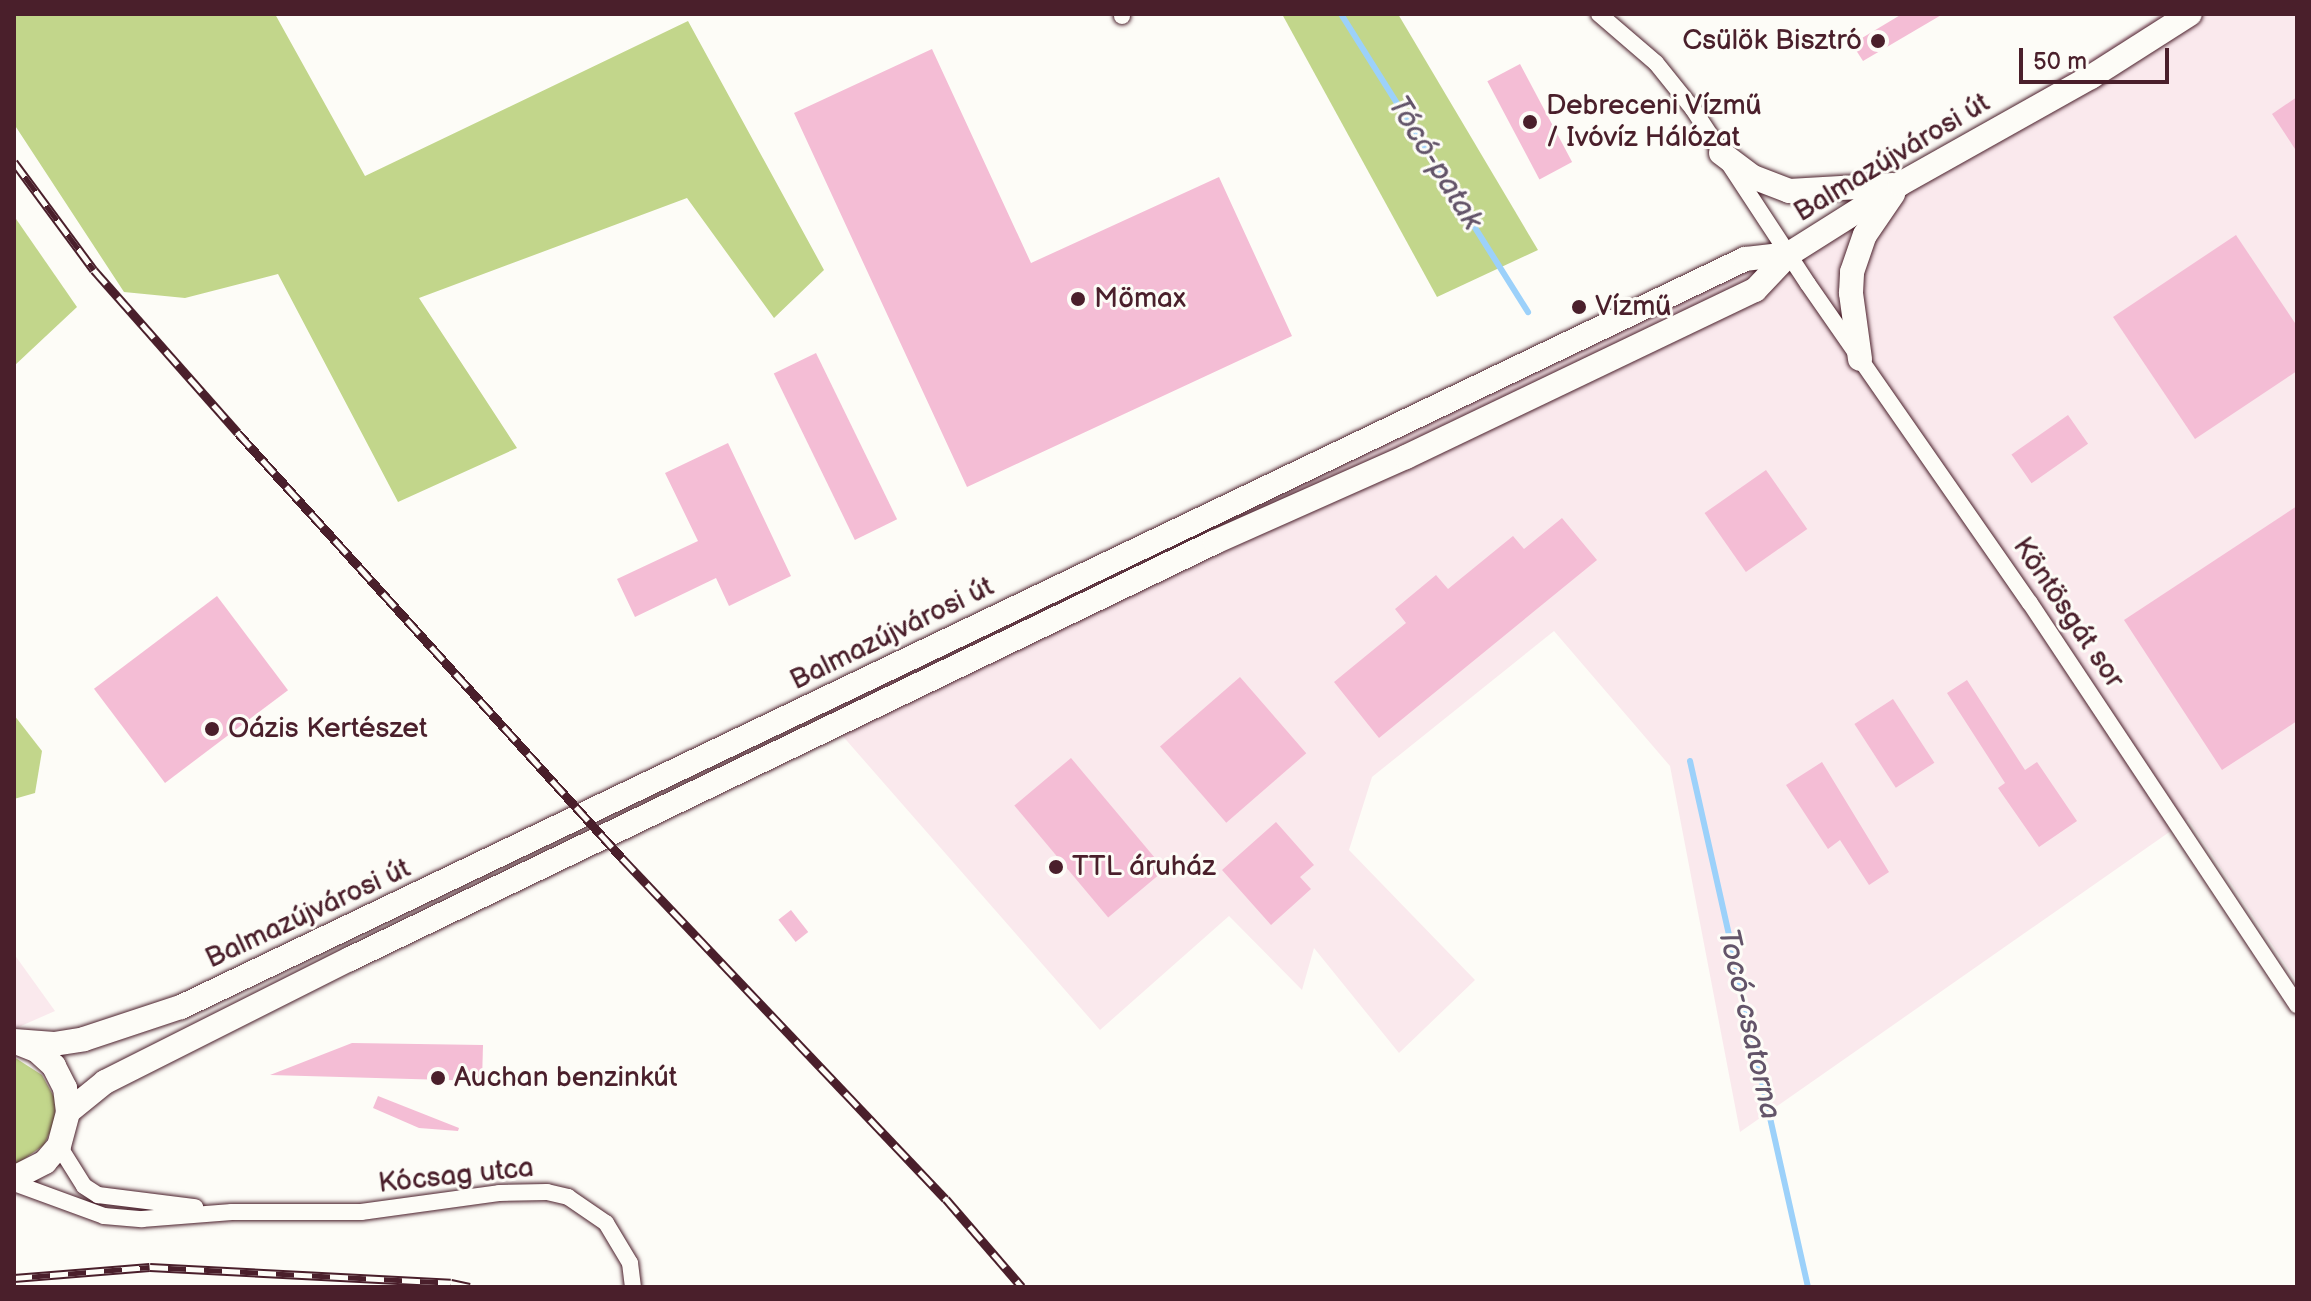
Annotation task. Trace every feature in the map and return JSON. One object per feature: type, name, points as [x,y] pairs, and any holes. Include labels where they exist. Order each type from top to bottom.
[{"type":"main road","name":"Balmazújvárosi út","points":[[68,1112],[105,1082],[298,984],[1201,549],[1406,457],[1755,290],[1789,254],[1900,184],[2091,77],[2190,14]]},
{"type":"main road","points":[[1721,153],[1753,177],[1789,191],[1838,191],[1900,184]]},
{"type":"main road","points":[[1860,359],[1851,293],[1852,272],[1865,235],[1900,184]]},
{"type":"main road","name":"Balmazújvárosi út","points":[[14,1041],[54,1044],[84,1039],[187,1005],[1745,259],[1789,254]]},
{"type":"main road","points":[[14,1041],[36,1050],[54,1066],[65,1088],[68,1112],[59,1146],[45,1162],[14,1180]]},
{"type":"street","name":"Köntösgát sor","points":[[1599,14],[1656,63],[1693,109],[1860,359],[2030,603],[2297,1005]]},
{"type":"street","name":"Kócsag utca","points":[[59,1146],[84,1186],[98,1195],[232,1212]]},
{"type":"street","name":"Kócsag utca","points":[[14,1180],[104,1216],[142,1219],[232,1212],[361,1212],[499,1193],[547,1192],[568,1197],[606,1223],[630,1263],[633,1287]]},
{"type":"shaded area","points":[[2162,14],[2297,14],[2297,982],[2188,819],[1740,1132],[1670,766],[1554,631],[1372,777],[1349,850],[1475,980],[1399,1053],[1314,948],[1302,990],[1229,916],[1100,1030],[819,709],[1792,245]]},
{"type":"shaded area","points":[[14,954],[55,1011],[14,1029]]},
{"type":"green space","points":[[14,14],[275,14],[365,176],[688,21],[824,270],[774,318],[687,198],[419,298],[517,448],[398,502],[278,274],[185,298],[124,292],[14,124]]},
{"type":"green space","points":[[1282,14],[1398,14],[1538,250],[1437,297]]},
{"type":"green space","points":[[14,216],[77,307],[14,366]]},
{"type":"green space","points":[[14,715],[42,751],[35,793],[14,799]]},
{"type":"green space","points":[[14,1057],[42,1075],[54,1097],[55,1110],[54,1123],[44,1145],[14,1166]]},
{"type":"building","name":"Csülök Bisztró","points":[[1902,14],[1943,14],[1863,61],[1852,44]]},
{"type":"building","name":"Mömax","points":[[932,49],[1031,263],[1219,177],[1292,336],[967,487],[794,113]]},
{"type":"building","name":"Debreceni Vízmű / Ivóvíz Hálózat","points":[[1520,64],[1572,162],[1539,179],[1487,81]]},
{"type":"building","points":[[2297,97],[2297,152],[2272,114]]},
{"type":"building","points":[[2236,235],[2297,326],[2297,371],[2195,439],[2113,317]]},
{"type":"building","points":[[816,353],[897,519],[855,540],[774,374]]},
{"type":"building","points":[[2068,415],[2088,444],[2032,483],[2011,455]]},
{"type":"building","points":[[728,443],[791,576],[729,606],[716,578],[635,617],[617,579],[698,541],[665,473]]},
{"type":"building","points":[[1766,470],[1807,529],[1746,572],[1705,513]]},
{"type":"building","points":[[2297,506],[2297,721],[2222,770],[2124,620]]},
{"type":"building","points":[[1562,518],[1597,560],[1379,738],[1334,682],[1406,623],[1395,609],[1436,575],[1448,589],[1513,536],[1524,549]]},
{"type":"building","points":[[217,596],[288,690],[165,783],[94,689]]},
{"type":"building","points":[[1240,677],[1306,753],[1226,823],[1160,747]]},
{"type":"building","points":[[1967,680],[2025,770],[2037,762],[2077,821],[2039,847],[1998,788],[2005,783],[1947,693]]},
{"type":"building","points":[[1893,699],[1934,763],[1896,788],[1854,724]]},
{"type":"building","points":[[1071,758],[1165,870],[1108,917],[1014,806]]},
{"type":"building","points":[[1822,762],[1889,872],[1869,885],[1840,840],[1828,849],[1786,785]]},
{"type":"building","points":[[1276,822],[1314,865],[1300,877],[1311,889],[1271,925],[1222,870]]},
{"type":"building","points":[[791,910],[808,932],[796,942],[778,920]]},
{"type":"building","name":"Auchan benzinkút","points":[[352,1043],[483,1045],[482,1081],[270,1075]]},
{"type":"building","points":[[378,1096],[459,1128],[458,1131],[419,1128],[373,1108]]},
{"type":"waterway","name":"Tócó-patak","points":[[1341,14],[1528,312]]},
{"type":"waterway","name":"Tocó-csatorna","points":[[1690,761],[1808,1287]]},
{"type":"railway","points":[[14,162],[94,270],[238,433],[622,858],[946,1199],[1022,1287]]},
{"type":"railway","points":[[14,1278],[150,1267],[451,1283],[470,1287]]},
{"type":"place","name":"Csülök Bisztró","points":[[1878,41]]},
{"type":"place","name":"Debreceni Vízmű / Ivóvíz Hálózat","points":[[1530,122]]},
{"type":"place","name":"Mömax","points":[[1078,299]]},
{"type":"place","name":"Vízmű","points":[[1579,307]]},
{"type":"place","name":"Oázis Kertészet","points":[[212,729]]},
{"type":"place","name":"TTL áruház","points":[[1056,867]]},
{"type":"place","name":"Auchan benzinkút","points":[[438,1078]]}]
